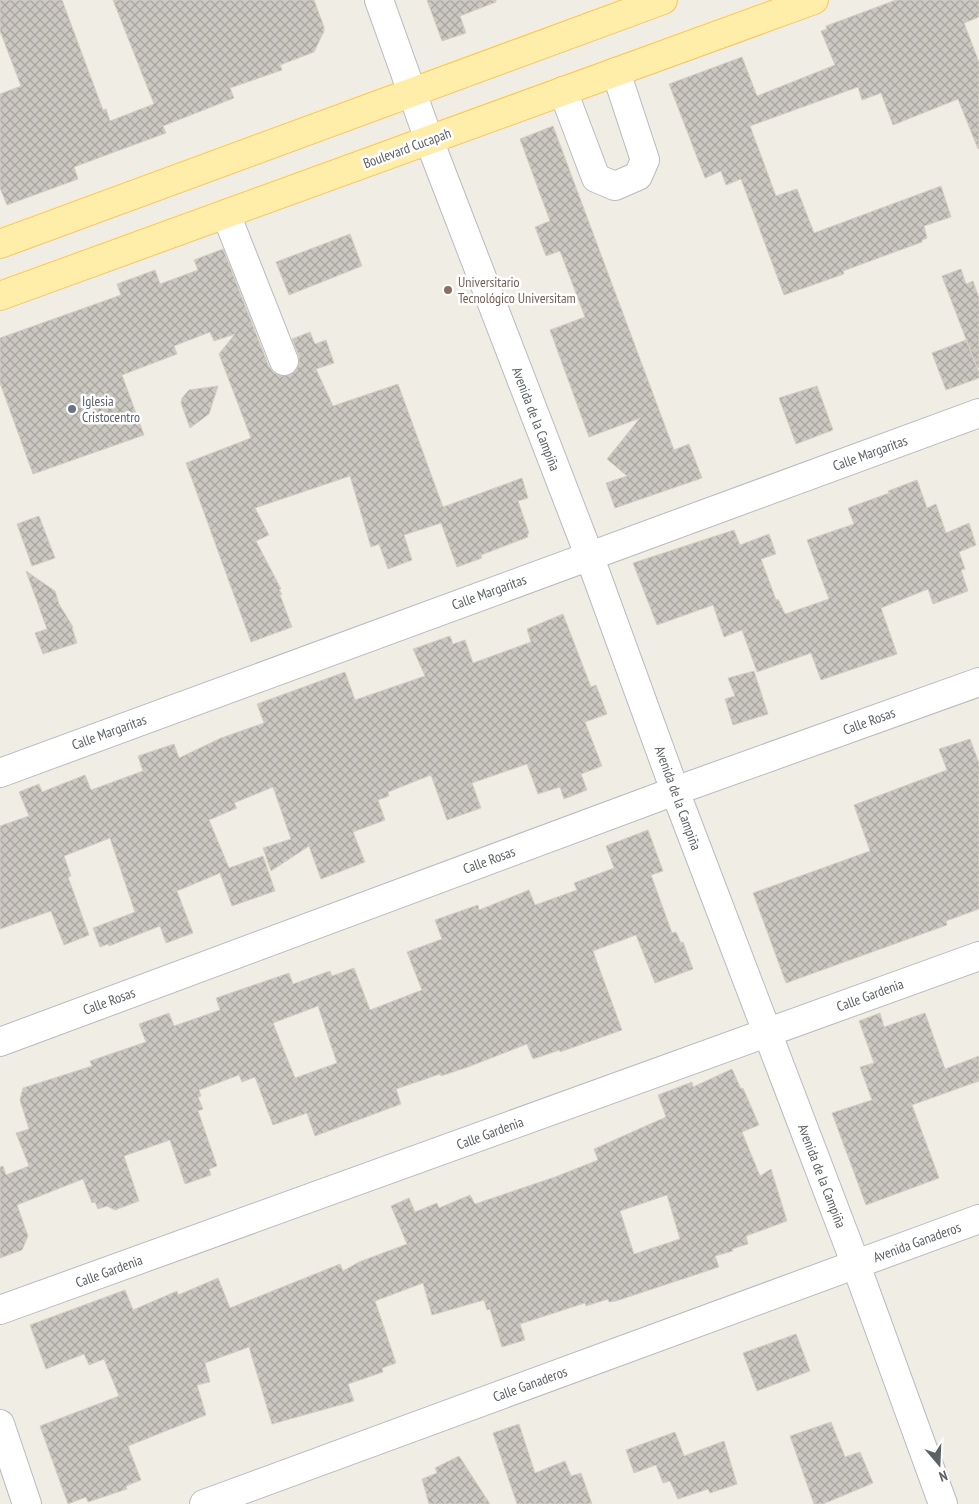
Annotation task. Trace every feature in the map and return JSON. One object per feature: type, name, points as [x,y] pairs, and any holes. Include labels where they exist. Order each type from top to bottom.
[{"type":"main road","points":[[0,244],[662,0]]},
{"type":"main road","name":"Boulevard Cucapah","points":[[0,296],[814,0]]},
{"type":"street","name":"Avenida de la Campiña","points":[[380,0],[411,92],[589,555],[675,791],[856,1265],[943,1504]]},
{"type":"street","points":[[563,91],[596,178],[616,186],[638,176],[644,160],[616,72]]},
{"type":"street","points":[[226,214],[284,361]]},
{"type":"street","name":"Calle Margaritas","points":[[0,773],[979,413]]},
{"type":"street","name":"Calle Rosas","points":[[0,1042],[675,791],[979,682]]},
{"type":"street","name":"Calle Gardenia","points":[[0,1310],[979,956]]},
{"type":"street","name":"Avenida Ganaderos","points":[[856,1265],[979,1219]]},
{"type":"street","name":"Calle Ganaderos","points":[[204,1504],[856,1265]]},
{"type":"street","points":[[0,1424],[27,1504]]},
{"type":"building","points":[[0,0],[62,0],[103,110],[106,109],[110,121],[154,104],[113,0],[314,0],[324,31],[314,52],[280,65],[282,70],[230,88],[234,98],[163,126],[166,133],[74,167],[78,179],[7,205],[0,188],[0,94],[21,86],[0,31]]},
{"type":"building","points":[[427,0],[496,0],[496,2],[460,16],[466,33],[442,41]]},
{"type":"building","points":[[896,0],[979,0],[979,17],[964,23],[979,62],[979,148],[958,99],[893,125],[881,93],[862,100],[858,87],[750,126],[776,196],[797,189],[814,233],[941,186],[951,217],[924,226],[927,238],[922,240],[922,242],[843,271],[844,274],[784,295],[741,179],[726,185],[721,171],[705,178],[669,84],[742,57],[757,96],[835,65],[821,31],[827,29],[826,26]]},
{"type":"building","points":[[553,126],[674,450],[689,444],[702,478],[615,508],[606,483],[627,476],[607,459],[640,418],[589,437],[550,330],[585,317],[560,251],[546,256],[535,227],[550,221],[520,139]]},
{"type":"building","points":[[350,234],[362,266],[289,295],[276,262]]},
{"type":"building","points":[[223,249],[269,367],[274,373],[282,376],[290,375],[296,371],[299,364],[299,356],[292,339],[310,332],[315,344],[326,340],[334,363],[316,369],[333,406],[398,384],[443,507],[522,478],[528,498],[518,501],[529,533],[527,534],[528,537],[481,555],[482,558],[457,567],[441,523],[404,535],[412,560],[388,569],[379,544],[371,547],[350,476],[255,508],[269,535],[256,541],[281,589],[279,590],[282,594],[280,595],[292,627],[251,642],[186,463],[251,438],[219,354],[235,334],[214,341],[210,332],[174,346],[177,354],[122,375],[144,435],[33,474],[0,383],[0,338],[121,295],[117,284],[155,270],[160,284],[198,270],[194,260]]},
{"type":"building","points":[[961,269],[966,284],[973,281],[979,298],[979,368],[977,368],[942,276]]},
{"type":"building","points":[[966,340],[979,372],[979,378],[946,390],[932,353]]},
{"type":"building","points":[[218,386],[209,414],[190,428],[181,403],[182,398],[189,390]]},
{"type":"building","points":[[817,386],[833,430],[796,444],[779,398]]},
{"type":"building","points":[[917,480],[927,508],[936,504],[946,533],[969,523],[976,545],[959,552],[965,569],[961,570],[968,591],[933,604],[928,589],[881,608],[897,654],[821,680],[811,653],[757,672],[742,630],[724,637],[713,605],[657,625],[633,563],[734,530],[740,545],[769,534],[776,554],[761,559],[776,600],[778,599],[785,614],[829,599],[807,540],[854,524],[848,508],[889,493],[888,491]]},
{"type":"building","points":[[39,516],[55,558],[32,566],[17,524]]},
{"type":"building","points":[[26,571],[55,591],[59,604],[73,627],[77,643],[43,654],[35,633],[47,629]]},
{"type":"building","points":[[563,614],[591,687],[596,685],[607,714],[585,722],[602,766],[581,774],[587,790],[564,799],[560,787],[538,794],[527,764],[472,783],[481,808],[447,820],[431,775],[388,792],[389,796],[378,800],[385,820],[353,832],[365,862],[321,879],[309,846],[271,871],[263,848],[291,839],[273,787],[234,803],[237,808],[209,820],[229,868],[263,856],[275,891],[232,906],[220,873],[177,891],[193,933],[166,943],[160,926],[109,946],[108,944],[100,947],[93,928],[135,912],[110,838],[64,856],[71,876],[68,877],[89,935],[64,945],[51,911],[0,929],[0,826],[29,816],[19,792],[39,784],[42,792],[85,775],[91,790],[143,771],[138,756],[174,744],[179,758],[221,738],[264,723],[257,704],[345,672],[355,700],[425,676],[413,649],[450,636],[453,644],[465,640],[473,663],[531,642],[527,629]]},
{"type":"building","points":[[754,671],[768,714],[733,725],[725,699],[735,696],[728,678]]},
{"type":"building","points":[[970,739],[979,763],[979,909],[946,921],[947,925],[786,983],[753,893],[870,851],[854,805],[947,770],[939,749]]},
{"type":"building","points":[[648,830],[663,871],[651,875],[672,933],[676,932],[681,943],[683,942],[693,969],[655,983],[636,935],[593,951],[622,1030],[560,1052],[560,1050],[533,1059],[527,1044],[468,1067],[396,1089],[401,1104],[315,1136],[307,1113],[273,1125],[255,1077],[242,1082],[239,1075],[199,1090],[201,1096],[198,1097],[203,1109],[198,1111],[217,1166],[209,1169],[211,1175],[185,1184],[170,1140],[124,1156],[139,1201],[115,1210],[107,1206],[98,1209],[95,1202],[92,1203],[83,1179],[17,1205],[28,1236],[22,1250],[0,1258],[0,1167],[3,1166],[6,1175],[29,1166],[16,1133],[29,1129],[20,1100],[23,1088],[92,1066],[90,1061],[146,1042],[139,1024],[169,1013],[174,1026],[220,1010],[216,998],[289,973],[293,984],[330,971],[332,976],[354,968],[370,1010],[422,990],[407,952],[442,939],[435,920],[478,905],[479,910],[529,890],[535,905],[577,890],[574,883],[614,868],[606,846]],"holes":[[[318,1006],[337,1063],[295,1078],[273,1023]]]},
{"type":"building","points":[[880,1013],[884,1027],[925,1013],[945,1069],[979,1056],[979,1081],[912,1105],[939,1178],[866,1205],[832,1113],[872,1100],[860,1067],[874,1063],[859,1021]]},
{"type":"building","points":[[732,1069],[741,1089],[743,1088],[759,1125],[742,1132],[760,1176],[771,1169],[787,1221],[746,1236],[748,1244],[715,1256],[719,1267],[616,1301],[609,1302],[608,1299],[586,1306],[585,1303],[520,1324],[525,1340],[502,1347],[490,1309],[487,1310],[484,1300],[432,1315],[423,1283],[375,1301],[396,1363],[382,1368],[383,1372],[348,1384],[354,1401],[272,1424],[249,1347],[205,1363],[210,1382],[197,1385],[206,1415],[128,1446],[141,1480],[126,1486],[127,1489],[88,1502],[86,1497],[68,1504],[40,1426],[119,1396],[104,1359],[89,1365],[84,1354],[46,1369],[30,1325],[125,1290],[133,1310],[177,1291],[178,1295],[218,1278],[230,1308],[340,1264],[343,1271],[359,1262],[407,1244],[391,1206],[409,1198],[415,1212],[437,1203],[439,1208],[470,1195],[475,1204],[555,1177],[598,1160],[594,1149],[666,1117],[658,1095],[692,1082],[693,1087]],"holes":[[[667,1195],[680,1239],[634,1254],[620,1211]]]},
{"type":"building","points":[[796,1334],[810,1371],[757,1391],[743,1353]]},
{"type":"building","points":[[831,1422],[845,1457],[860,1452],[873,1483],[823,1504],[814,1504],[790,1436]]},
{"type":"building","points":[[519,1424],[535,1473],[565,1461],[571,1476],[581,1473],[592,1504],[517,1504],[493,1433]]},
{"type":"building","points":[[675,1432],[684,1456],[724,1441],[737,1484],[710,1493],[708,1489],[678,1499],[670,1481],[663,1483],[656,1465],[634,1473],[626,1450]]},
{"type":"building","points":[[459,1456],[490,1504],[429,1504],[422,1479],[437,1473],[435,1468]]},
{"type":"place","name":"Universitario Tecnológico Universitam","points":[[448,290]]},
{"type":"place","name":"Iglesia Cristocentro","points":[[72,409]]}]
